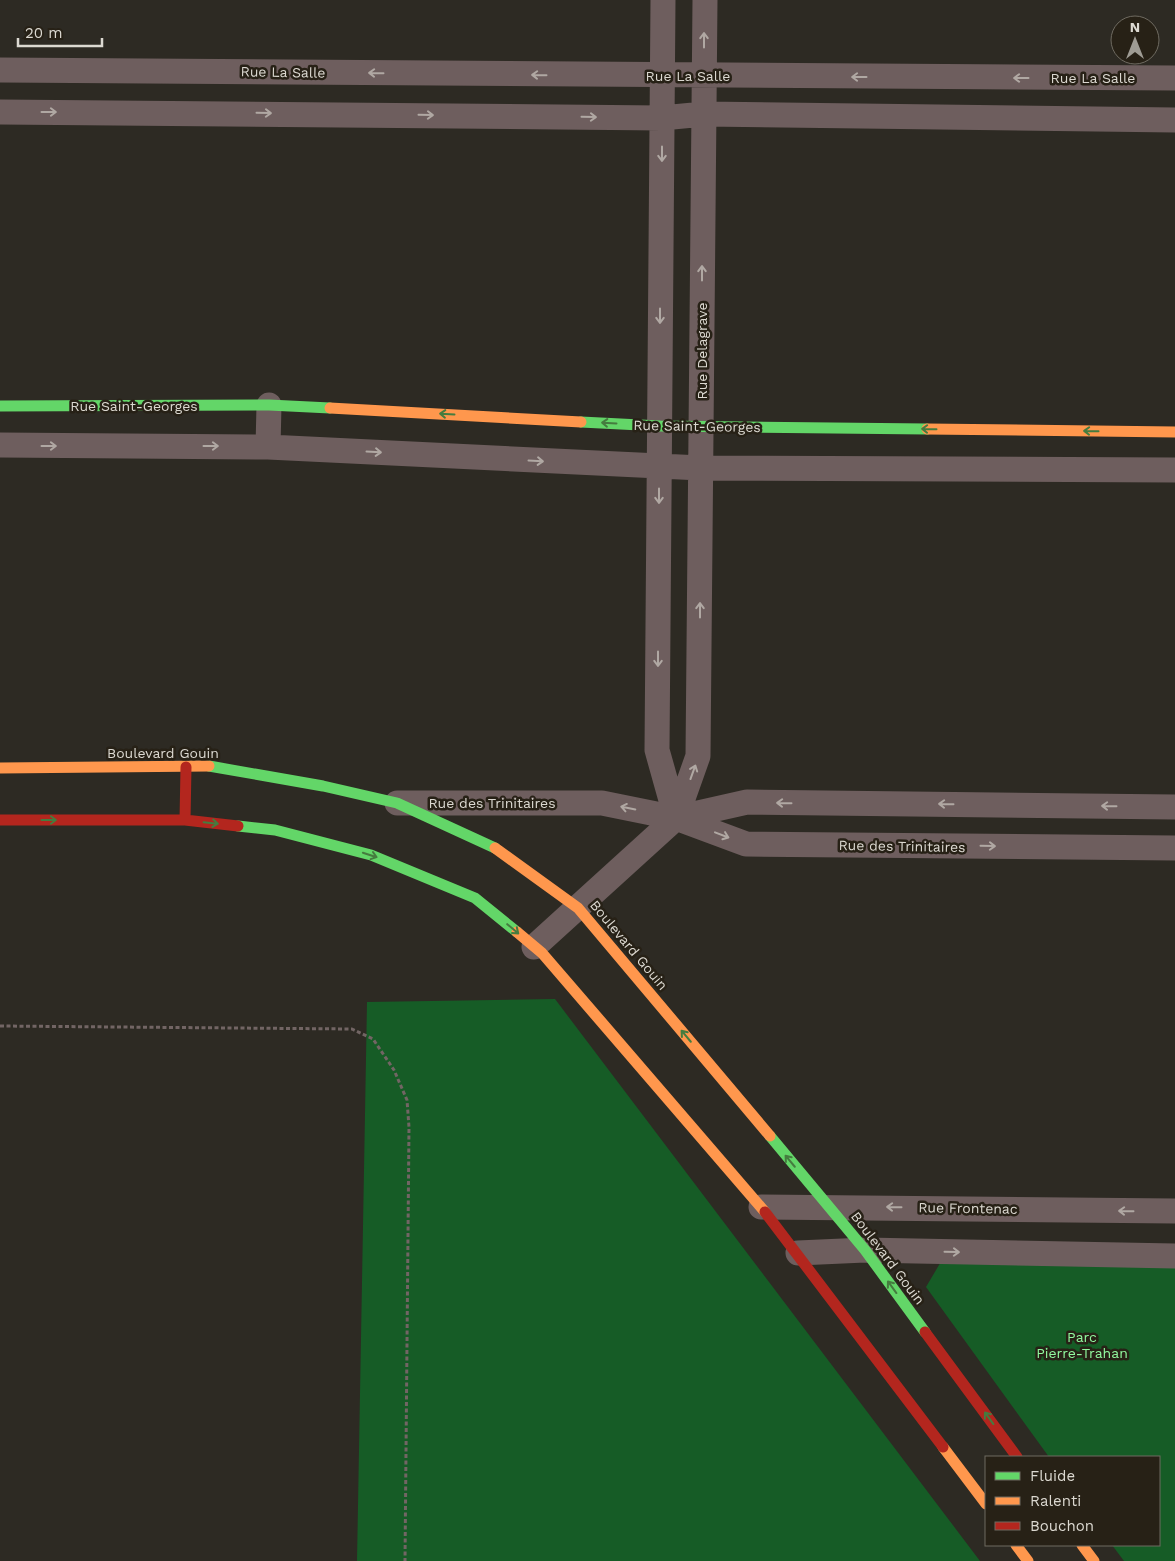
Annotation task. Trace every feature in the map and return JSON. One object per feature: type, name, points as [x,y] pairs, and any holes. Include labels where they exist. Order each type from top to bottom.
[{"type":"street","points":[[663,0],[657,750],[676,818]]},
{"type":"street","name":"Rue Delagrave","points":[[534,946],[676,818],[698,756],[705,0]]},
{"type":"street","name":"Rue La Salle","points":[[0,70],[704,77],[1175,78]]},
{"type":"street","name":"Rue La Salle","points":[[230,71],[230,113]]},
{"type":"street","name":"Rue La Salle","points":[[1145,120],[1146,78]]},
{"type":"street","points":[[0,112],[662,118],[704,114],[1175,120]]},
{"type":"street","points":[[268,447],[269,405]]},
{"type":"street","name":"Rue Saint-Georges","points":[[0,406],[269,405],[660,426],[1175,432]]},
{"type":"street","points":[[1125,469],[1126,431]]},
{"type":"street","points":[[0,445],[268,447],[701,468],[1175,470]]},
{"type":"street","name":"Boulevard Gouin","points":[[0,768],[214,766],[324,786],[397,803],[494,846],[578,908],[865,1250],[1017,1456]]},
{"type":"street","points":[[185,820],[186,767]]},
{"type":"street","name":"Rue des Trinitaires","points":[[676,818],[747,802],[1175,806]]},
{"type":"street","name":"Rue des Trinitaires","points":[[397,803],[602,803],[676,818],[746,844],[1175,848]]},
{"type":"street","points":[[1134,806],[1134,848]]},
{"type":"street","points":[[0,820],[185,820],[275,830],[371,855],[475,898],[534,946],[761,1207],[798,1253],[985,1503]]},
{"type":"street","name":"Rue Frontenac","points":[[761,1207],[829,1206],[1175,1211]]},
{"type":"street","points":[[798,1253],[865,1250],[1175,1256]]},
{"type":"street","points":[[1017,1546],[1028,1561]]},
{"type":"street","points":[[1083,1546],[1094,1561]]},
{"type":"path","points":[[0,1026],[352,1029],[373,1038],[394,1070],[407,1100],[409,1127],[405,1561]]},
{"type":"green space","points":[[555,999],[980,1561],[357,1561],[367,1002]]},
{"type":"green space","name":"Parc Pierre-Trahan","points":[[949,1248],[1175,1256],[1175,1561],[1124,1561],[1113,1546],[1160,1546],[1160,1456],[1048,1456],[926,1287]]},
{"type":"traffic: fast","points":[[0,406],[269,405],[330,408]]},
{"type":"traffic: fast","points":[[581,422],[660,426],[927,429]]},
{"type":"traffic: fast","points":[[209,766],[323,786],[397,803],[495,848]]},
{"type":"traffic: fast","points":[[238,826],[275,830],[371,855],[475,898],[517,932]]},
{"type":"traffic: fast","points":[[770,1136],[865,1250],[925,1332]]},
{"type":"traffic: slow","points":[[330,408],[581,422]]},
{"type":"traffic: slow","points":[[927,429],[1175,432]]},
{"type":"traffic: slow","points":[[0,768],[209,766]]},
{"type":"traffic: slow","points":[[495,848],[578,908],[770,1136]]},
{"type":"traffic: slow","points":[[517,932],[542,953],[765,1212]]},
{"type":"traffic: slow","points":[[943,1447],[985,1503]]},
{"type":"traffic: slow","points":[[1017,1546],[1028,1561]]},
{"type":"traffic: slow","points":[[1083,1546],[1094,1561]]},
{"type":"traffic: jam","points":[[185,820],[186,767]]},
{"type":"traffic: jam","points":[[0,820],[185,820],[238,826]]},
{"type":"traffic: jam","points":[[765,1212],[943,1447]]},
{"type":"traffic: jam","points":[[925,1332],[1016,1456]]}]
